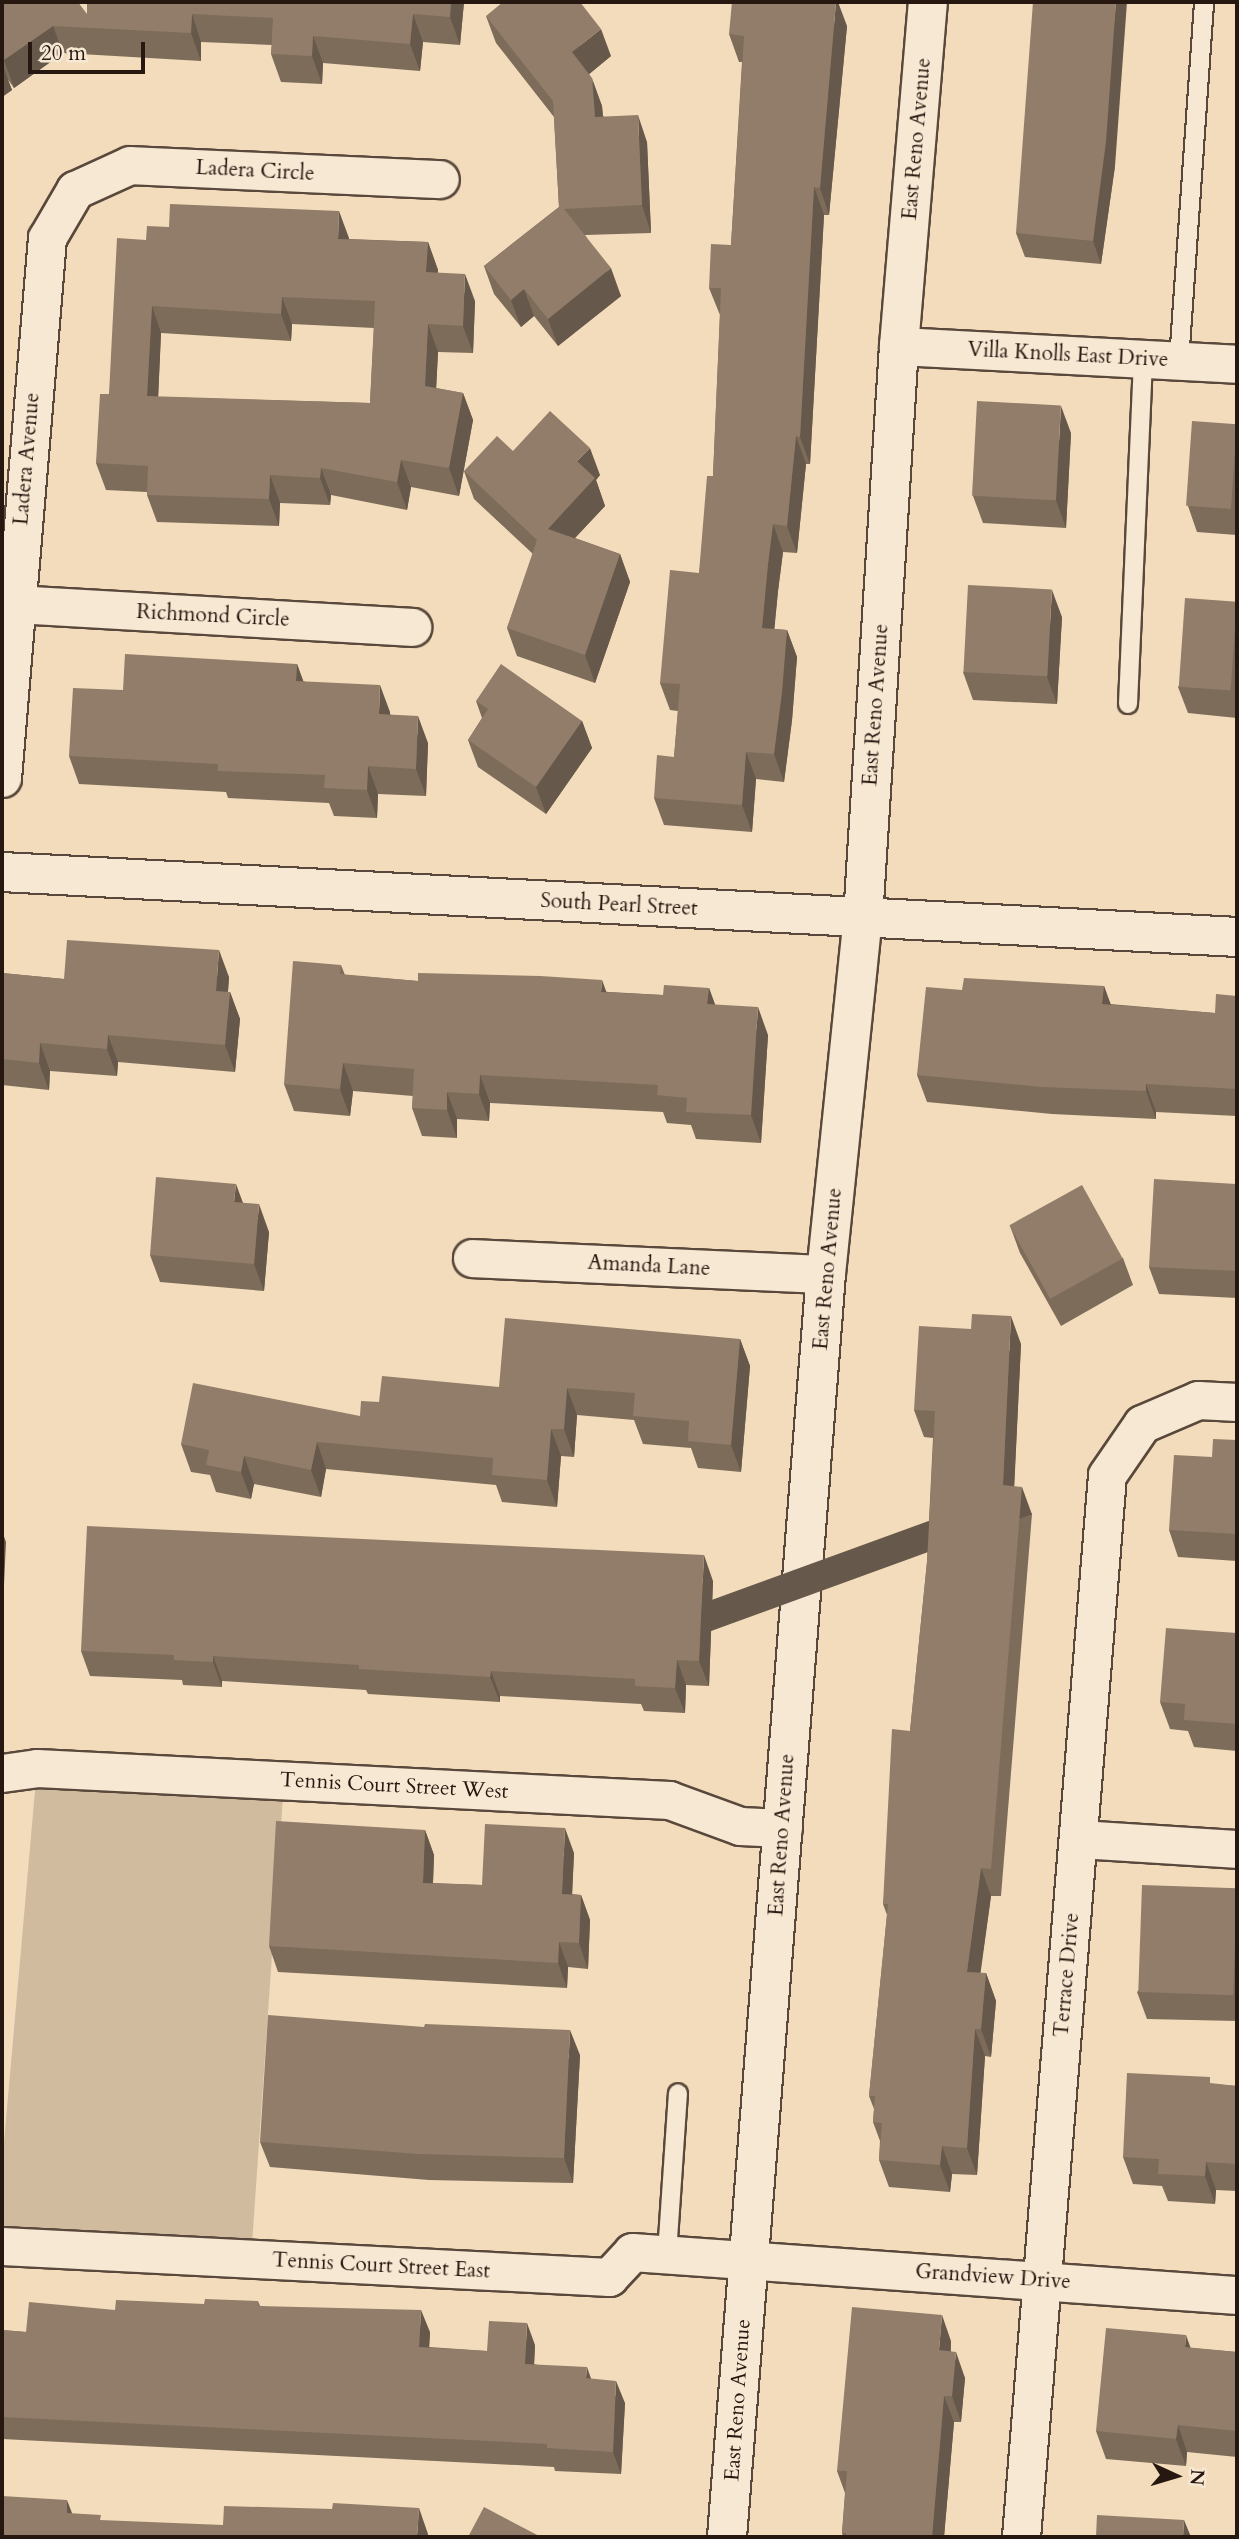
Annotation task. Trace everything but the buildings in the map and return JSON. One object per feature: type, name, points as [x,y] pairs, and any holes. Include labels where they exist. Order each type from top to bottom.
[{"type":"street","name":"East Reno Avenue","points":[[727,2537],[826,1274],[863,918],[899,346],[929,2]]},
{"type":"street","name":"Ladera Circle","points":[[75,190],[130,165],[440,180]]},
{"type":"street","name":"Ladera Avenue","points":[[2,778],[14,604],[47,238],[75,190]]},
{"type":"street","name":"Villa Knolls East Drive","points":[[899,346],[1237,364]]},
{"type":"street","name":"Richmond Circle","points":[[14,604],[412,627]]},
{"type":"street","name":"South Pearl Street","points":[[2,872],[1237,937]]},
{"type":"street","name":"Amanda Lane","points":[[472,1258],[826,1274]]},
{"type":"street","name":"Terrace Drive","points":[[1021,2537],[1107,1475],[1142,1424],[1198,1400],[1237,1402]]},
{"type":"street","name":"Tennis Court Street West","points":[[2,1773],[37,1768],[669,1800],[740,1826],[783,1828]]},
{"type":"street","points":[[1078,1839],[1237,1849]]},
{"type":"street","name":"Tennis Court Street East","points":[[2,2246],[609,2277],[632,2252],[749,2259]]},
{"type":"street","name":"Grandview Drive","points":[[749,2259],[1237,2295]]},
{"type":"lane","points":[[1179,361],[1204,2]]},
{"type":"lane","points":[[1128,704],[1143,359]]},
{"type":"lane","points":[[667,2254],[678,2093]]},
{"type":"shaded area","points":[[37,1768],[284,1781],[251,2259],[2,2246],[2,2165]]}]
